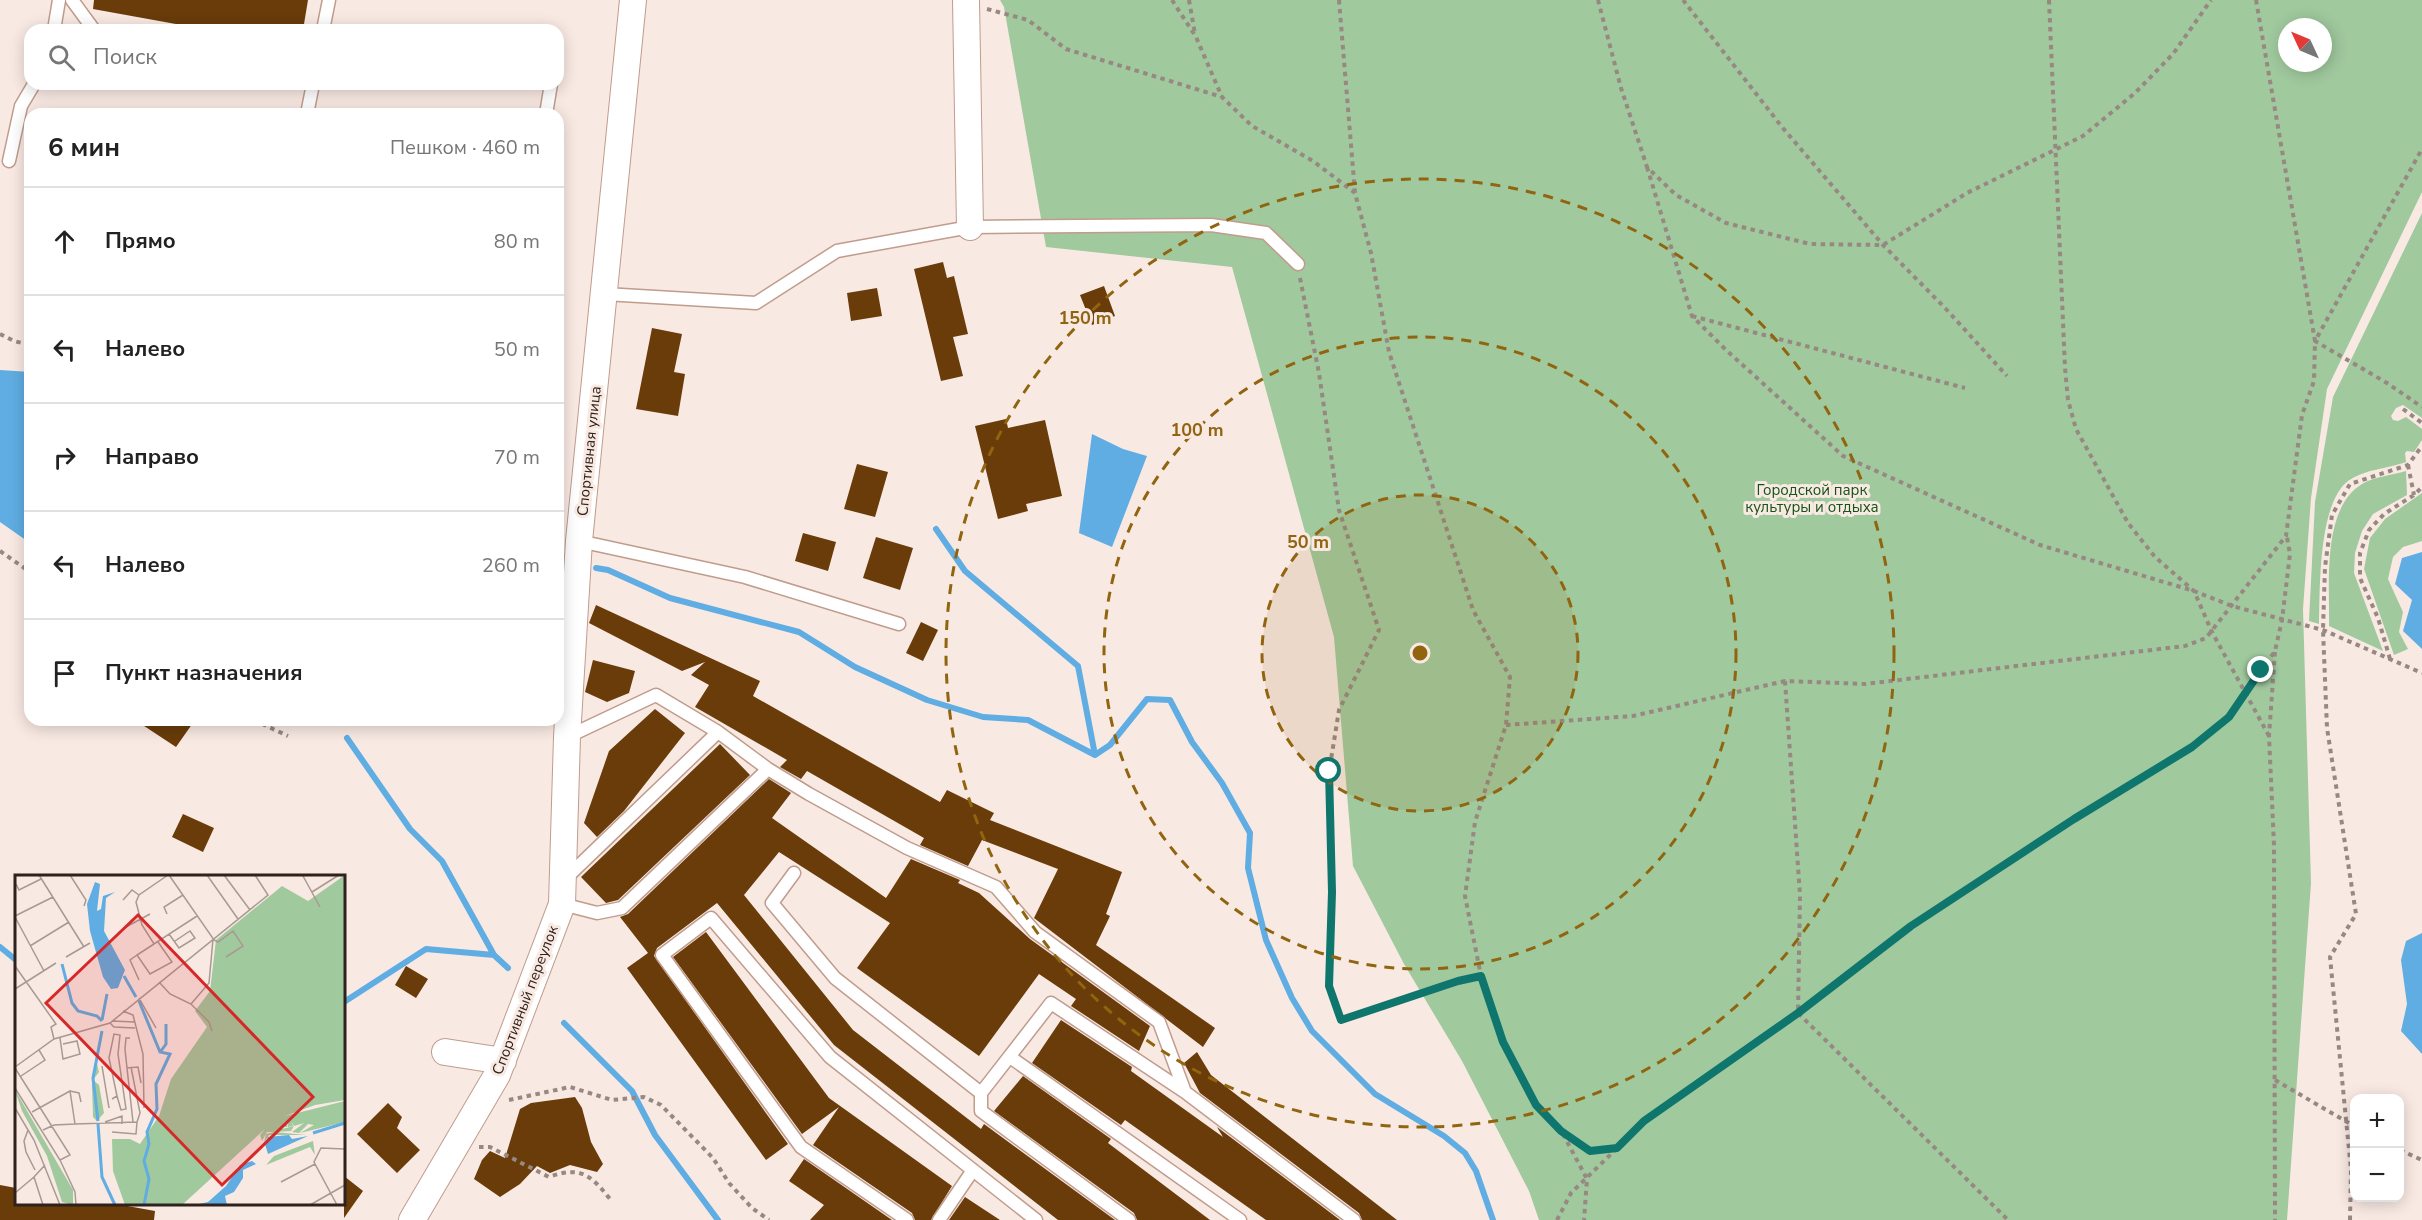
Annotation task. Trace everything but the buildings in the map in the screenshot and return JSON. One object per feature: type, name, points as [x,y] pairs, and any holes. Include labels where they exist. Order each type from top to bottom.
[{"type":"street","name":"Спортивная улица","points":[[562,893],[567,737],[579,541],[633,0]]},
{"type":"street","points":[[967,2],[970,227]]},
{"type":"street","name":"Спортивный переулок","points":[[412,1220],[481,1103],[502,1061],[562,893]]},
{"type":"street","points":[[445,1052],[502,1061]]},
{"type":"lane","points":[[55,24],[59,0]]},
{"type":"lane","points":[[72,0],[90,24]]},
{"type":"lane","points":[[324,24],[328,0]]},
{"type":"lane","points":[[9,161],[21,106],[30,90]]},
{"type":"lane","points":[[309,108],[312,90]]},
{"type":"lane","points":[[547,108],[550,90]]},
{"type":"lane","points":[[605,294],[756,303],[837,251],[970,227],[1211,225],[1266,234],[1298,264]]},
{"type":"lane","points":[[579,541],[746,578],[899,624]]},
{"type":"lane","points":[[567,737],[656,695],[718,732],[768,769],[907,848],[996,887],[1035,932],[1160,1022],[1185,1092]]},
{"type":"lane","points":[[718,732],[562,893],[597,913],[622,908],[768,769]]},
{"type":"lane","points":[[794,873],[772,903],[835,978],[981,1093]]},
{"type":"lane","points":[[907,1220],[801,1147],[662,955],[711,918],[830,1057],[1036,1220]]},
{"type":"lane","points":[[1130,1220],[981,1111],[981,1093],[1051,1003],[1185,1092],[1354,1220]]},
{"type":"lane","points":[[1010,1057],[1240,1220]]},
{"type":"lane","points":[[939,1220],[973,1170]]},
{"type":"path","points":[[1172,0],[1196,37],[1222,97],[1252,126],[1313,161],[1355,193]]},
{"type":"path","points":[[1189,0],[1196,37]]},
{"type":"path","points":[[1339,0],[1355,193],[1371,253],[1392,363],[1473,610],[1510,677],[1506,725],[1475,822],[1465,896],[1481,976],[1503,1042],[1536,1105],[1561,1131],[1590,1151],[1617,1148]]},
{"type":"path","points":[[1598,0],[1621,88],[1692,316],[1725,350],[1843,456],[2040,545],[2194,591],[2232,606],[2323,630],[2422,673]]},
{"type":"path","points":[[1683,0],[1782,127],[1883,245],[2007,376]]},
{"type":"path","points":[[2049,0],[2065,368],[2068,400],[2076,429],[2128,523],[2155,557],[2194,591],[2212,632],[2269,736]]},
{"type":"path","points":[[1647,167],[1676,195],[1726,223],[1810,244],[1883,245],[1967,193],[2083,136],[2135,93],[2173,54],[2211,0]]},
{"type":"path","points":[[2256,0],[2315,342],[2314,381],[2302,416],[2286,536],[2290,554],[2282,620],[2275,651],[2269,736],[2274,845],[2275,1220]]},
{"type":"path","points":[[967,2],[1028,20],[1066,49],[1222,97]]},
{"type":"path","points":[[2315,342],[2422,148]]},
{"type":"path","points":[[1298,264],[1319,372],[1339,510],[1379,630],[1339,710],[1329,771],[1332,892],[1329,986],[1341,1020],[1458,981],[1481,976]]},
{"type":"path","points":[[1692,316],[1965,388]]},
{"type":"path","points":[[0,334],[24,344]]},
{"type":"path","points":[[2315,342],[2387,383],[2422,407]]},
{"type":"path","points":[[2403,409],[2422,423]]},
{"type":"path","points":[[2350,1220],[2351,1170],[2330,957],[2356,914],[2327,728],[2323,630],[2328,538],[2332,515],[2340,497],[2350,484],[2408,465],[2422,446]]},
{"type":"path","points":[[2408,465],[2414,495]]},
{"type":"path","points":[[2390,660],[2378,618],[2360,578],[2360,553],[2369,530],[2384,514],[2414,495],[2422,487]]},
{"type":"path","points":[[1506,725],[1633,716],[1785,681],[1866,684],[2185,646],[2206,638],[2212,632],[2286,536]]},
{"type":"path","points":[[0,551],[24,568]]},
{"type":"path","points":[[1557,1220],[1571,1193],[1644,1121],[1798,1013],[1911,926],[2074,819],[2192,747],[2229,717],[2275,651]]},
{"type":"path","points":[[1785,681],[1800,895],[1798,1013],[2008,1220]]},
{"type":"path","points":[[267,726],[288,736]]},
{"type":"path","points":[[2275,1080],[2350,1123]]},
{"type":"path","points":[[481,1103],[570,1087],[612,1100],[644,1097],[661,1105],[713,1158],[729,1183],[752,1208],[769,1220]]},
{"type":"path","points":[[1561,1131],[1587,1179],[1584,1220]]},
{"type":"path","points":[[454,1148],[490,1147],[549,1177],[569,1170],[584,1174],[599,1185],[610,1199]]},
{"type":"path","points":[[2404,1152],[2422,1160]]},
{"type":"green space","name":"Городской парк культуры и отдыха","points":[[1000,0],[2422,0],[2422,192],[2327,389],[2311,498],[2303,609],[2311,883],[2287,1220],[1539,1220],[1529,1191],[1462,1061],[1404,964],[1353,866],[1334,637],[1232,267],[1046,247],[1004,7]]},
{"type":"green space","points":[[2422,213],[2422,418],[2403,405],[2396,408],[2391,416],[2393,420],[2398,421],[2406,417],[2422,429],[2422,440],[2414,452],[2405,453],[2406,462],[2355,477],[2338,492],[2326,527],[2321,569],[2319,624],[2309,621],[2315,502],[2333,397]]},
{"type":"green space","points":[[2406,471],[2407,495],[2373,514],[2362,531],[2355,553],[2354,573],[2383,651],[2329,626],[2330,549],[2340,511],[2349,496],[2362,484]]},
{"type":"green space","points":[[2422,493],[2422,541],[2403,547],[2393,557],[2388,579],[2403,612],[2399,632],[2408,649],[2394,655],[2364,569],[2370,538],[2385,519]]},
{"type":"water","points":[[0,370],[24,372],[24,539],[0,522]]},
{"type":"water","points":[[1092,434],[1123,449],[1147,456],[1112,547],[1079,533]]},
{"type":"water","points":[[2422,552],[2422,649],[2403,631],[2412,600],[2395,584],[2402,558]]},
{"type":"water","points":[[2422,933],[2422,1054],[2401,1031],[2407,1004],[2401,960],[2406,941]]},
{"type":"waterway","points":[[936,529],[965,571],[1078,666],[1095,755]]},
{"type":"waterway","points":[[596,568],[608,570],[670,598],[799,632],[855,667],[927,700],[983,717],[1028,720],[1095,755],[1110,745],[1147,699],[1170,700],[1192,742],[1222,783],[1250,833],[1248,868],[1266,940],[1292,998],[1312,1031],[1375,1094],[1444,1136],[1465,1153],[1476,1171],[1493,1220]]},
{"type":"waterway","points":[[347,738],[410,829],[442,861],[494,955],[508,968]]},
{"type":"waterway","points":[[0,947],[15,959]]},
{"type":"waterway","points":[[345,1001],[426,949],[494,955]]},
{"type":"waterway","points":[[564,1023],[632,1091],[655,1135],[718,1220]]},
{"type":"route","points":[[1329,771],[1332,892],[1329,986],[1341,1020],[1458,981],[1481,976],[1503,1042],[1536,1105],[1561,1131],[1590,1151],[1617,1148],[1644,1121],[1798,1013],[1911,926],[2074,819],[2192,747],[2229,717],[2261,670]]}]
